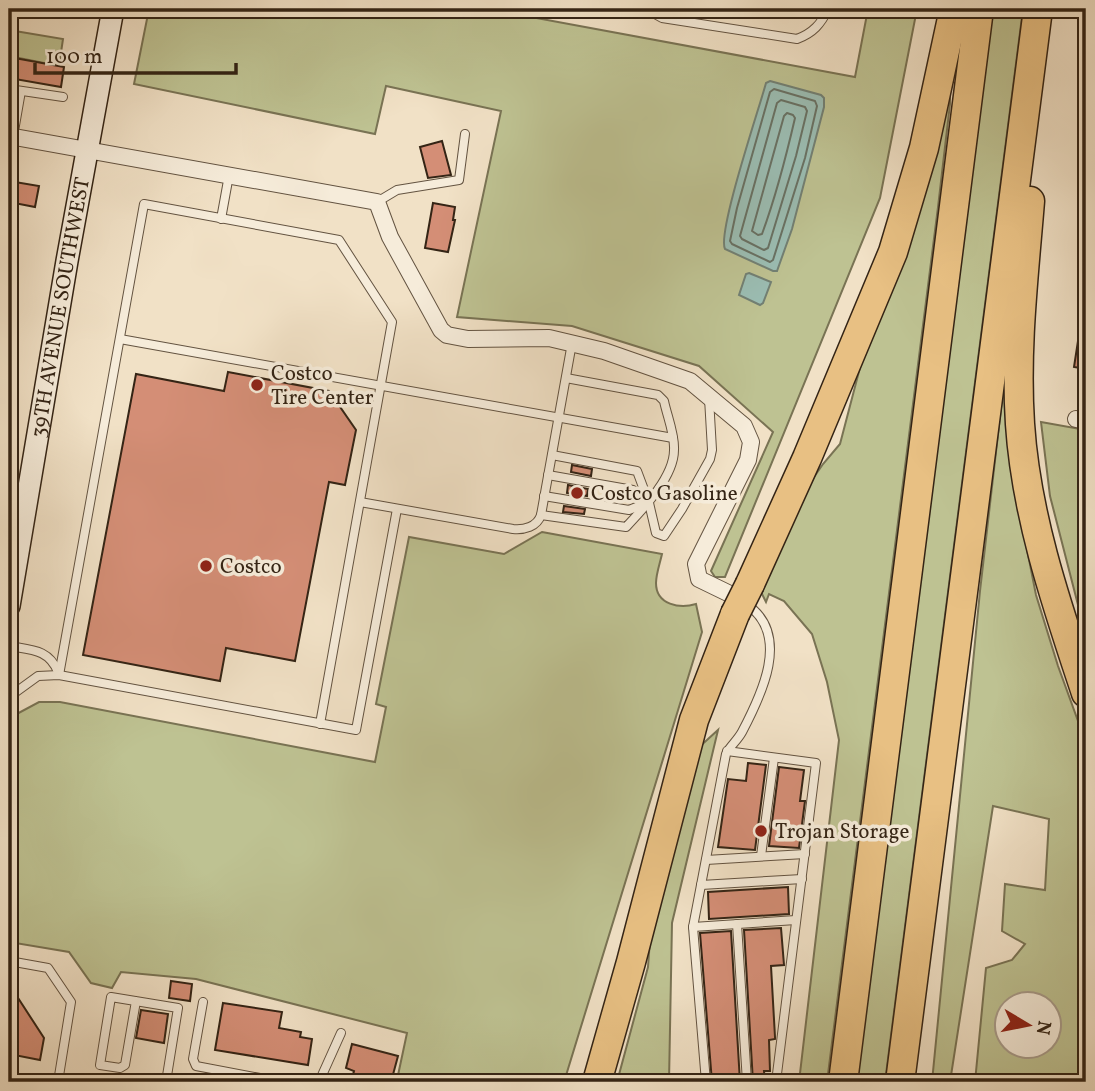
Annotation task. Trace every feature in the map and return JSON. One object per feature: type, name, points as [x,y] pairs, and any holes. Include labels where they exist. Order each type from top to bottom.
[{"type":"highway","points":[[597,1082],[694,720],[739,598],[812,447],[893,252],[924,148],[954,9]]},
{"type":"highway","points":[[843,1082],[979,9]]},
{"type":"highway","points":[[900,1082],[1038,9]]},
{"type":"highway","points":[[1047,9],[1017,354],[1020,426],[1033,515],[1061,619],[1086,693]]},
{"type":"main road","name":"39TH AVENUE SOUTHWEST","points":[[9,606],[13,554],[113,9]]},
{"type":"street","points":[[11,137],[377,202],[390,237],[441,330],[447,335],[468,340],[534,337],[573,342],[680,377],[708,395],[748,430],[751,442],[745,467],[696,564],[699,579],[739,598]]},
{"type":"lane","points":[[38,9],[67,14],[68,9]]},
{"type":"lane","points":[[646,9],[662,18],[797,39],[818,27],[828,9]]},
{"type":"lane","points":[[9,89],[63,97]]},
{"type":"lane","points":[[11,137],[21,91]]},
{"type":"lane","points":[[377,202],[397,190],[459,180],[465,134]]},
{"type":"lane","points":[[221,219],[229,176]]},
{"type":"lane","points":[[59,675],[144,204],[339,240],[392,322],[320,724]]},
{"type":"lane","points":[[120,339],[673,438]]},
{"type":"lane","points":[[360,502],[520,529],[537,522],[541,515],[573,342]]},
{"type":"lane","points":[[541,515],[626,527],[649,503],[666,476],[674,452],[664,401],[658,395],[566,378]]},
{"type":"lane","points":[[552,455],[637,471],[656,533],[664,536],[710,459],[712,450],[708,395]]},
{"type":"lane","points":[[548,475],[633,490],[649,503]]},
{"type":"lane","points":[[544,496],[629,510],[649,503]]},
{"type":"lane","points":[[9,697],[38,676],[59,675],[356,730],[397,509]]},
{"type":"lane","points":[[706,1082],[693,927],[727,751],[741,733],[761,691],[769,657],[769,638],[763,621],[739,598]]},
{"type":"lane","points":[[9,646],[37,651],[49,657],[59,675]]},
{"type":"lane","points":[[727,751],[816,763],[776,1082]]},
{"type":"lane","points":[[761,856],[774,758]]},
{"type":"lane","points":[[706,860],[805,853]]},
{"type":"lane","points":[[701,885],[802,879]]},
{"type":"lane","points":[[693,927],[796,920]]},
{"type":"lane","points":[[737,924],[747,1082]]},
{"type":"lane","points":[[9,961],[48,968],[71,1002],[58,1082]]},
{"type":"lane","points":[[136,1001],[125,1065],[120,1068],[100,1065],[111,997],[136,1001],[178,1008],[166,1082]]},
{"type":"lane","points":[[203,1002],[193,1059],[196,1066],[281,1082]]},
{"type":"lane","points":[[318,1082],[341,1033]]},
{"type":"green space","points":[[149,9],[488,9],[855,77],[868,9],[917,9],[880,198],[725,577],[715,577],[711,571],[773,432],[699,366],[572,326],[457,317],[501,111],[386,86],[375,134],[134,84]]},
{"type":"green space","points":[[992,9],[1023,9],[885,1082],[855,1082]]},
{"type":"green space","points":[[9,30],[63,39],[59,66],[9,56]]},
{"type":"green space","points":[[950,86],[938,207],[827,1082],[799,1082],[839,740],[827,682],[812,634],[784,601],[769,594],[766,602],[759,588],[799,499],[840,444],[862,360]]},
{"type":"green space","points":[[1009,339],[1021,519],[1036,595],[1086,743],[1086,1082],[975,1082],[986,968],[1012,960],[1025,944],[1002,931],[1005,884],[1045,890],[1049,819],[993,806],[950,1082],[932,1082],[980,591]]},
{"type":"green space","points":[[1041,422],[1086,430],[1086,636],[1050,496]]},
{"type":"green space","points":[[542,532],[662,554],[656,583],[660,596],[670,604],[696,604],[702,632],[564,1082],[402,1082],[397,1080],[407,1033],[196,979],[121,972],[112,988],[91,983],[69,952],[9,942],[9,741],[13,716],[39,702],[60,702],[375,762],[386,707],[376,704],[409,537],[504,554]]},
{"type":"green space","points":[[718,730],[672,923],[669,1082],[617,1082],[648,967],[651,926],[697,749]]},
{"type":"water","points":[[770,81],[824,98],[824,107],[792,229],[777,271],[725,249],[724,238],[740,170],[766,83]]},
{"type":"water","points":[[746,274],[771,282],[760,305],[739,295]]},
{"type":"building","points":[[9,57],[64,67],[61,87],[9,78]]},
{"type":"building","points":[[442,141],[451,175],[428,178],[420,147]]},
{"type":"building","points":[[9,181],[39,186],[35,207],[9,202]]},
{"type":"building","points":[[433,203],[455,207],[448,252],[425,248]]},
{"type":"building","points":[[1080,328],[1086,328],[1086,369],[1074,367]]},
{"type":"building","name":"Costco","points":[[228,372],[329,391],[356,430],[345,485],[329,482],[295,661],[226,648],[220,681],[83,655],[136,374],[224,391]]},
{"type":"building","points":[[572,465],[592,469],[591,476],[571,472]]},
{"type":"building","points":[[568,485],[588,489],[587,496],[567,493]]},
{"type":"building","points":[[564,506],[585,509],[584,514],[563,512]]},
{"type":"building","points":[[748,763],[766,765],[755,850],[718,847],[728,779],[746,781]]},
{"type":"building","points":[[779,767],[804,770],[800,801],[805,801],[799,848],[769,846]]},
{"type":"building","points":[[788,887],[789,914],[709,919],[708,892]]},
{"type":"building","points":[[781,928],[784,965],[771,966],[775,1039],[769,1040],[770,1071],[764,1071],[765,1082],[753,1082],[744,930]]},
{"type":"building","points":[[731,931],[740,1082],[712,1082],[700,933]]},
{"type":"building","points":[[171,981],[192,984],[190,1001],[169,998]]},
{"type":"building","points":[[9,984],[44,1038],[40,1060],[9,1054]]},
{"type":"building","points":[[223,1003],[282,1012],[279,1028],[301,1032],[300,1037],[312,1039],[308,1065],[215,1050]]},
{"type":"building","points":[[141,1010],[168,1014],[164,1043],[136,1038]]},
{"type":"building","points":[[352,1044],[398,1056],[391,1082],[351,1082],[354,1071],[346,1068]]},
{"type":"place","name":"Costco Tire Center","points":[[257,385]]},
{"type":"place","name":"Costco Gasoline","points":[[577,493]]},
{"type":"place","name":"Costco","points":[[206,566]]},
{"type":"place","name":"Trojan Storage","points":[[761,831]]}]
